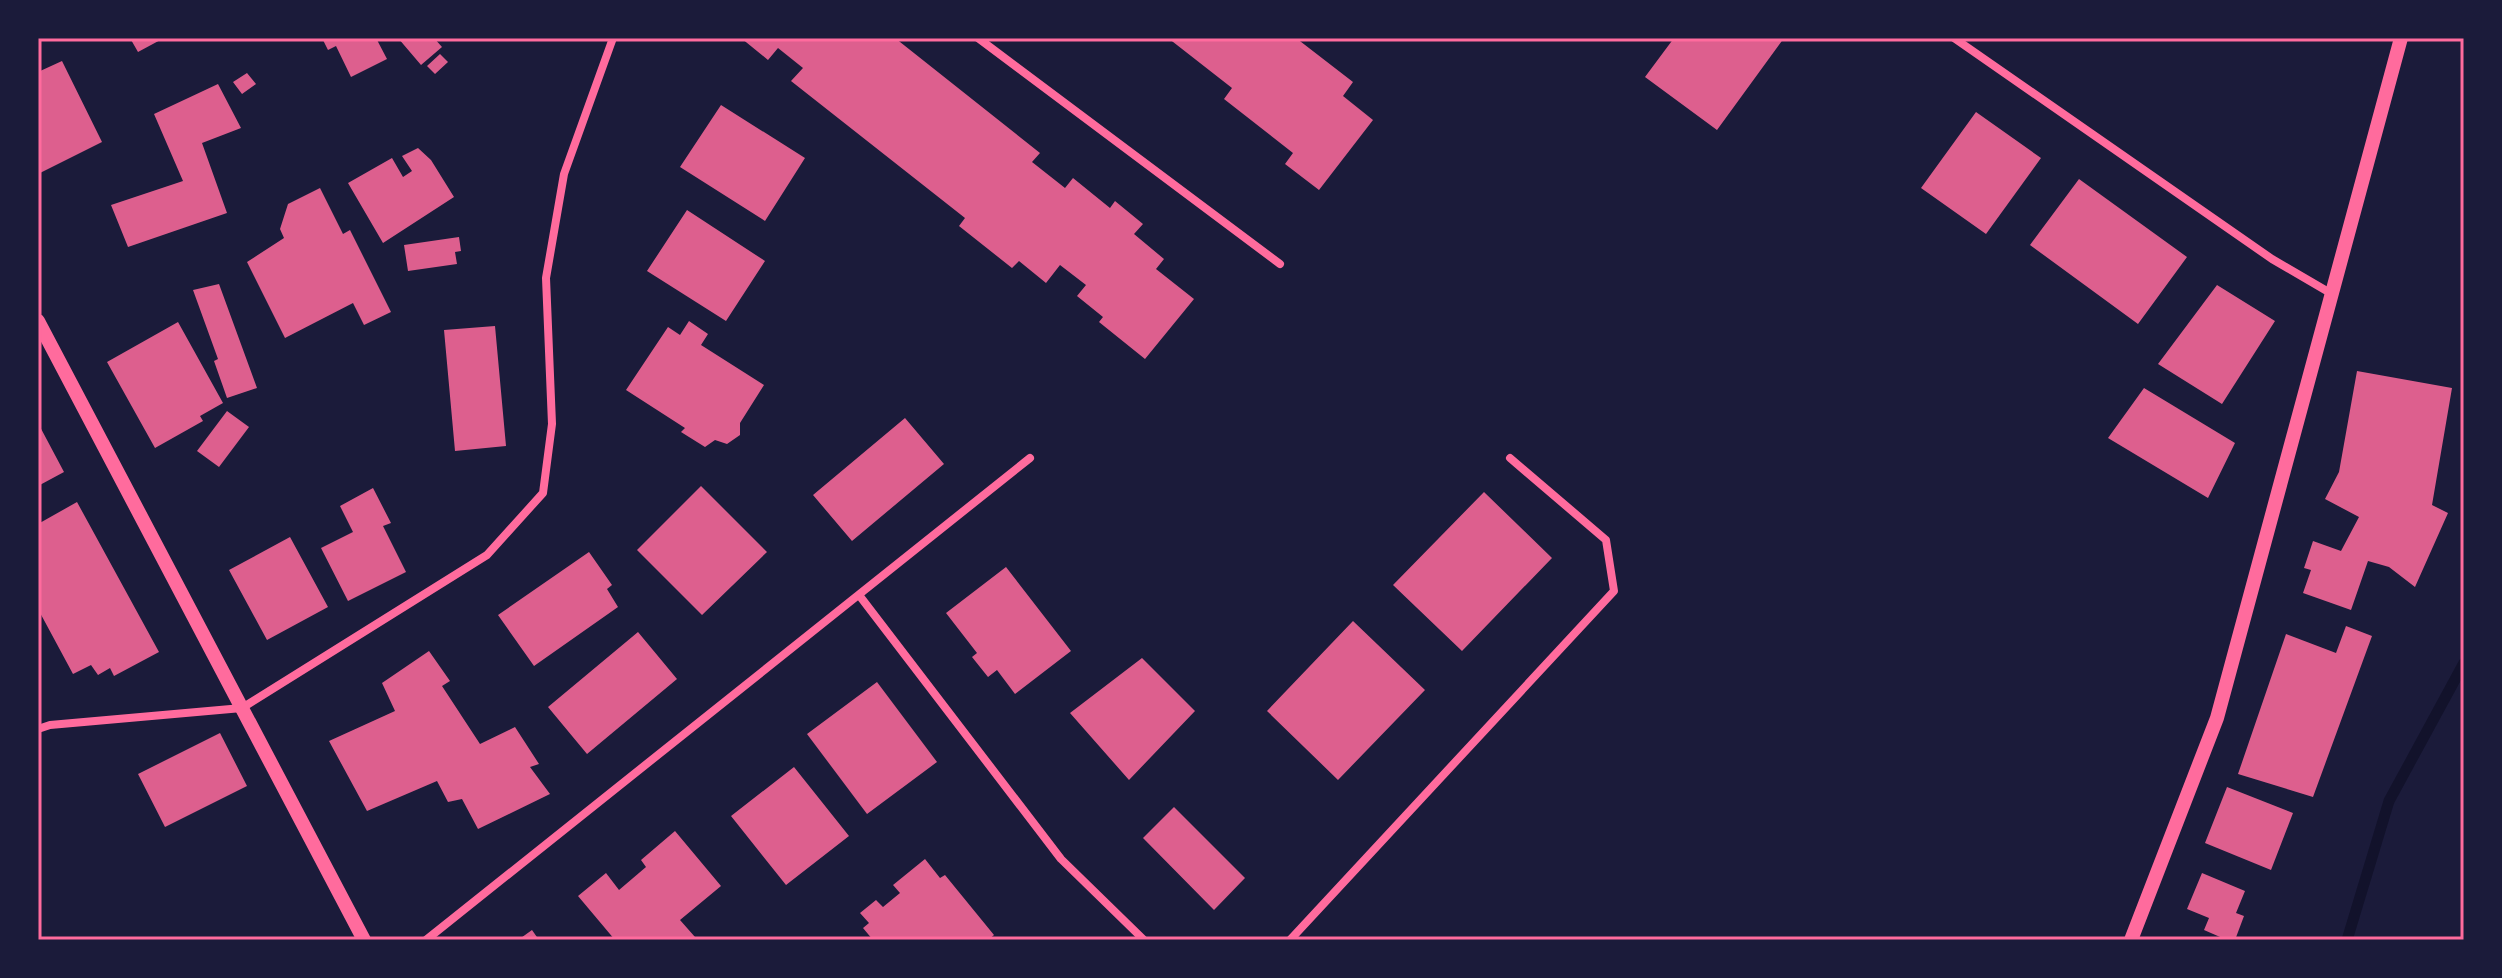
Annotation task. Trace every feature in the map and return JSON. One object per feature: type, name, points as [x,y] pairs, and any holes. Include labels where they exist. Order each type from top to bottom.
[{"type":"street","points":[[38,729],[50,725],[242,708],[487,555],[543,493],[552,424],[546,278],[564,174],[613,38]]},
{"type":"street","points":[[978,38],[1280,264]]},
{"type":"street","points":[[1954,38],[2272,259],[2332,294]]},
{"type":"street","points":[[2131,940],[2217,718],[2401,38]]},
{"type":"street","points":[[38,321],[364,940]]},
{"type":"street","points":[[426,940],[1030,458]]},
{"type":"street","points":[[1290,940],[1614,591],[1606,540],[1510,458]]},
{"type":"street","points":[[859,595],[1061,859],[1144,940]]},
{"type":"building","points":[[130,38],[164,38],[138,52]]},
{"type":"building","points":[[322,38],[376,38],[387,59],[351,77],[336,46],[328,50]]},
{"type":"building","points":[[398,38],[434,38],[442,47],[421,65]]},
{"type":"building","points":[[741,38],[895,38],[1040,153],[1032,162],[1065,188],[1073,178],[1110,208],[1115,201],[1143,224],[1134,234],[1164,259],[1156,269],[1194,299],[1145,359],[1099,322],[1103,317],[1077,296],[1086,285],[1060,265],[1046,283],[1019,261],[1012,268],[959,226],[965,218],[791,81],[803,68],[778,48],[768,60]]},
{"type":"building","points":[[1168,38],[1296,38],[1353,82],[1343,96],[1373,120],[1319,190],[1285,164],[1293,153],[1224,99],[1232,88]]},
{"type":"building","points":[[1674,38],[1784,38],[1717,130],[1645,77]]},
{"type":"building","points":[[440,54],[448,62],[435,74],[427,66]]},
{"type":"building","points":[[62,61],[102,142],[38,174],[38,72]]},
{"type":"building","points":[[247,73],[256,84],[242,94],[233,82]]},
{"type":"building","points":[[218,84],[241,128],[202,143],[227,213],[128,247],[111,205],[183,181],[154,114]]},
{"type":"building","points":[[721,105],[805,158],[765,221],[680,167]]},
{"type":"building","points":[[1976,112],[2041,158],[1986,234],[1921,188]]},
{"type":"building","points":[[418,148],[431,160],[454,197],[383,243],[348,183],[392,158],[403,177],[412,171],[402,156]]},
{"type":"building","points":[[2079,179],[2187,257],[2138,324],[2030,245]]},
{"type":"building","points":[[320,188],[343,234],[350,230],[391,312],[364,325],[353,303],[285,338],[247,262],[284,238],[280,229],[288,204]]},
{"type":"building","points":[[687,210],[765,261],[726,321],[647,271]]},
{"type":"building","points":[[459,237],[461,251],[455,252],[457,264],[408,271],[404,245]]},
{"type":"building","points":[[219,284],[257,388],[227,398],[214,361],[218,359],[193,290]]},
{"type":"building","points":[[2217,285],[2275,321],[2222,404],[2158,364]]},
{"type":"building","points":[[689,321],[708,334],[701,345],[764,385],[740,423],[740,435],[727,444],[715,440],[705,447],[681,432],[685,428],[626,390],[668,327],[680,335]]},
{"type":"building","points":[[178,322],[223,403],[200,416],[203,421],[155,448],[107,362]]},
{"type":"building","points":[[495,326],[506,446],[455,451],[444,330]]},
{"type":"building","points":[[2357,371],[2452,388],[2432,505],[2448,513],[2415,587],[2389,567],[2368,561],[2351,610],[2303,593],[2311,570],[2304,568],[2313,541],[2341,551],[2359,517],[2325,499],[2339,472]]},
{"type":"building","points":[[2144,388],[2235,443],[2208,498],[2108,438]]},
{"type":"building","points":[[227,411],[249,427],[219,467],[197,451]]},
{"type":"building","points":[[905,418],[944,464],[852,541],[813,495]]},
{"type":"building","points":[[38,423],[64,472],[38,486]]},
{"type":"building","points":[[701,486],[767,552],[702,615],[637,550]]},
{"type":"building","points":[[373,488],[391,523],[383,526],[406,572],[348,601],[321,548],[353,532],[340,506]]},
{"type":"building","points":[[1484,492],[1552,558],[1462,651],[1393,585]]},
{"type":"building","points":[[77,502],[159,652],[114,676],[110,668],[98,675],[91,665],[73,674],[38,609],[38,524]]},
{"type":"building","points":[[290,537],[328,607],[267,640],[229,570]]},
{"type":"building","points":[[589,552],[612,585],[607,589],[618,607],[534,666],[498,615]]},
{"type":"building","points":[[1006,567],[1071,651],[1015,694],[997,670],[988,677],[972,657],[977,653],[946,613]]},
{"type":"building","points":[[1353,621],[1425,690],[1338,780],[1267,711]]},
{"type":"building","points":[[2346,626],[2372,636],[2313,797],[2238,774],[2286,634],[2336,653]]},
{"type":"building","points":[[638,632],[677,679],[587,754],[548,707]]},
{"type":"building","points":[[429,651],[450,681],[442,686],[480,744],[515,727],[539,764],[530,767],[550,794],[478,829],[462,799],[448,802],[437,781],[367,811],[329,741],[395,711],[382,683]]},
{"type":"building","points":[[1142,658],[1195,711],[1129,780],[1070,713]]},
{"type":"building","points":[[877,682],[937,762],[867,814],[807,734]]},
{"type":"building","points":[[220,733],[247,786],[165,827],[138,774]]},
{"type":"building","points":[[794,767],[849,836],[786,885],[731,816]]},
{"type":"building","points":[[2227,787],[2293,813],[2271,870],[2205,843]]},
{"type":"building","points":[[1174,807],[1245,878],[1214,910],[1143,838]]},
{"type":"building","points":[[675,831],[721,886],[680,920],[695,937],[691,940],[615,940],[578,896],[606,873],[619,890],[646,867],[641,860]]},
{"type":"building","points":[[925,859],[940,878],[945,875],[994,935],[988,940],[873,940],[863,928],[869,923],[860,913],[876,900],[883,907],[900,893],[893,885]]},
{"type":"building","points":[[2202,873],[2245,891],[2236,913],[2244,916],[2235,940],[2227,940],[2204,930],[2209,918],[2187,909]]},
{"type":"building","points":[[532,930],[539,940],[518,940]]},
{"type":"waterway","points":[[2347,940],[2389,801],[2464,663]]}]
